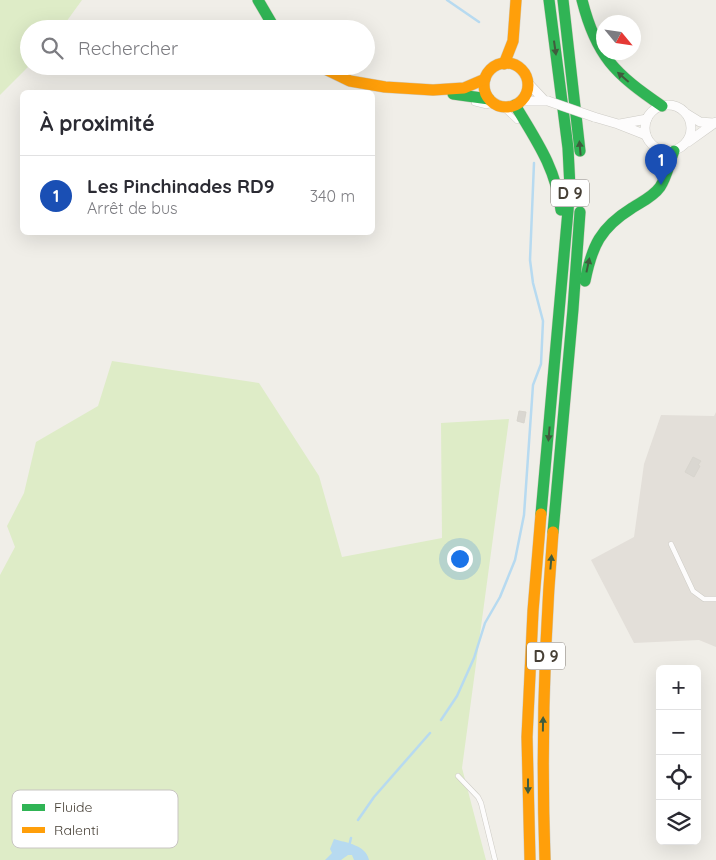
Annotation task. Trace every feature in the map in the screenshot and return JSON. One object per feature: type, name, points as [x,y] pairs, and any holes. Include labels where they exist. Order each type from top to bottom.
[{"type":"main road","points":[[258,0],[270,20]]},
{"type":"main road","points":[[504,64],[514,41],[516,0]]},
{"type":"main road","name":"D 9","points":[[530,860],[527,737],[533,620],[570,188],[568,148],[549,0]]},
{"type":"main road","name":"D 9","points":[[563,0],[574,87],[581,165]]},
{"type":"main road","points":[[582,0],[595,44],[611,67],[662,106]]},
{"type":"main road","points":[[433,90],[464,88],[485,79],[492,68],[511,64],[522,71],[528,83],[527,90],[518,103]]},
{"type":"main road","points":[[336,75],[360,84],[433,90],[496,103],[518,103]]},
{"type":"main road","points":[[485,79],[486,93],[496,103]]},
{"type":"main road","points":[[518,103],[552,169],[560,199],[561,215],[553,386]]},
{"type":"main road","points":[[562,452],[580,307],[592,247],[611,222],[649,198],[661,186],[674,151]]},
{"type":"main road","name":"D 9","points":[[545,860],[542,754],[548,600],[562,452],[581,189]]},
{"type":"main road","points":[[542,754],[554,860]]},
{"type":"street","points":[[528,83],[546,100],[646,135]]},
{"type":"street","points":[[518,103],[546,100]]},
{"type":"street","points":[[662,106],[676,106],[700,122],[714,123],[674,151],[660,150],[649,142],[644,129],[647,119],[653,111],[662,106]]},
{"type":"street","points":[[684,145],[691,131],[687,114]]},
{"type":"street","points":[[618,124],[647,119]]},
{"type":"lane","points":[[496,103],[535,135]]},
{"type":"lane","points":[[671,544],[693,591],[704,599],[716,599]]},
{"type":"lane","points":[[458,776],[474,792],[481,803],[495,860]]},
{"type":"shaded area","points":[[716,412],[716,647],[699,640],[634,643],[591,560],[634,537],[644,464],[661,415],[714,416]]},
{"type":"green space","points":[[0,0],[82,0],[68,20],[20,20],[20,75],[0,95]]},
{"type":"green space","points":[[112,361],[259,383],[319,476],[342,557],[442,538],[441,423],[509,419],[462,768],[486,860],[0,860],[0,575],[15,547],[7,526],[24,493],[36,442],[98,406]]},
{"type":"water","points":[[334,839],[360,848],[369,860],[354,860],[352,855],[348,855],[341,860],[325,860],[332,853],[330,849]]},
{"type":"building","points":[[519,411],[526,412],[524,423],[517,421]]},
{"type":"building","points":[[693,457],[701,461],[694,477],[685,472]]},
{"type":"waterway","points":[[447,0],[479,22]]},
{"type":"waterway","points":[[441,720],[457,696],[474,658],[485,623],[500,597],[515,560],[524,515],[533,385],[541,364],[543,321],[533,283],[530,260],[534,163]]},
{"type":"waterway","points":[[358,820],[374,797],[430,733]]},
{"type":"waterway","points":[[349,846],[351,838]]},
{"type":"traffic: fast","points":[[258,0],[270,20]]},
{"type":"traffic: fast","points":[[541,514],[570,188],[568,148],[549,0]]},
{"type":"traffic: fast","points":[[563,0],[580,151]]},
{"type":"traffic: fast","points":[[582,0],[594,36],[610,62],[632,84],[662,106]]},
{"type":"traffic: fast","points":[[453,94],[489,99]]},
{"type":"traffic: fast","points":[[515,105],[550,168],[555,181],[561,210]]},
{"type":"traffic: fast","points":[[585,281],[591,258],[599,239],[621,215],[657,191],[664,179],[674,151]]},
{"type":"traffic: fast","points":[[553,532],[580,212]]},
{"type":"traffic: slow","points":[[504,64],[513,41],[516,0]]},
{"type":"traffic: slow","points":[[506,63],[518,67],[524,73],[528,85],[524,97],[518,103],[506,107],[494,103],[488,97],[484,85],[488,73],[494,67],[506,63]]},
{"type":"traffic: slow","points":[[338,75],[350,81],[385,87],[433,90],[464,88],[485,79]]},
{"type":"traffic: slow","points":[[530,860],[527,737],[533,611],[541,514]]},
{"type":"traffic: slow","points":[[545,860],[544,696],[553,532]]},
{"type":"place","name":"Les Pinchinades RD9","points":[[661,185]]}]
